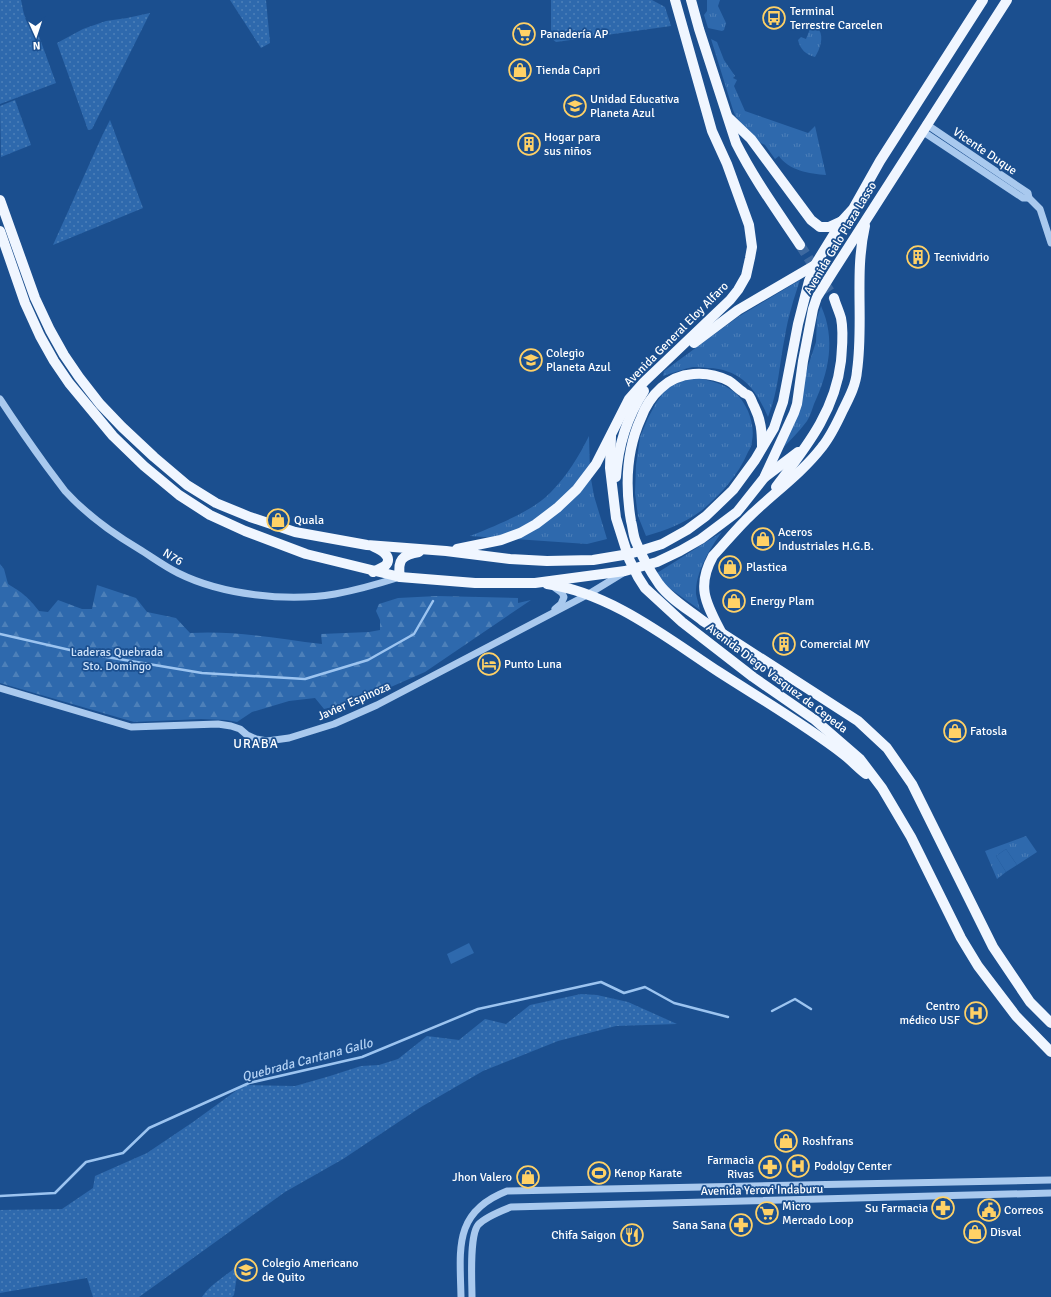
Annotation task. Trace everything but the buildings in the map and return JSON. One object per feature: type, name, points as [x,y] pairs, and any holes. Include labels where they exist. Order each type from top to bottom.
[{"type":"main road","name":"Avenida General Eloy Alfaro","points":[[446,552],[501,540],[520,533],[536,524],[557,508],[577,489],[596,464],[629,399],[644,382],[721,310],[738,290],[746,276],[752,247],[749,225],[727,164],[712,131],[675,0]]},
{"type":"main road","points":[[691,0],[736,143],[742,155],[800,245]]},
{"type":"main road","name":"Avenida Galo Plaza Lasso","points":[[367,545],[510,559],[547,561],[592,560],[615,557],[662,544],[687,530],[706,516],[733,490],[755,460],[774,428],[782,402],[798,324],[809,281],[815,265],[842,221],[853,209],[880,161],[983,0]]},
{"type":"main road","name":"Avenida Galo Plaza Lasso","points":[[0,231],[25,303],[40,336],[54,361],[69,383],[113,436],[144,466],[179,495],[210,515],[245,532],[306,554],[400,578],[475,583],[535,583],[625,571],[657,562],[701,540],[737,512],[764,478],[791,422],[797,404],[803,361],[813,309],[817,298],[1007,0]]},
{"type":"main road","points":[[727,116],[752,139],[811,220],[820,227],[829,227],[842,221]]},
{"type":"main road","points":[[0,200],[35,298],[50,330],[64,355],[79,377],[100,404],[122,427],[187,485],[216,503],[250,517],[295,532],[367,545],[384,552],[388,556],[388,561],[384,566],[373,572]]},
{"type":"main road","points":[[722,633],[713,617],[706,598],[704,580],[706,571],[713,556],[751,515],[791,480],[823,447],[851,393],[857,373],[859,266],[861,243],[867,218]]},
{"type":"main road","points":[[614,504],[618,455],[623,435],[636,403],[647,386],[664,368],[709,331],[738,310],[815,265]]},
{"type":"main road","points":[[763,505],[808,445],[822,422],[837,386],[840,370],[842,324],[834,298]]},
{"type":"main road","name":"Avenida Diego Vasquez de Cepeda","points":[[762,446],[762,429],[758,415],[749,395],[743,393],[728,381],[709,374],[695,374],[672,380],[661,388],[645,409],[635,432],[630,448],[627,488],[628,504],[635,541],[649,569],[660,586],[703,621],[858,721],[887,748],[912,784],[993,947],[1030,1002],[1051,1023]]},
{"type":"main road","points":[[611,436],[610,468],[614,504]]},
{"type":"main road","points":[[764,478],[808,445]]},
{"type":"main road","name":"Avenida Diego Vasquez de Cepeda","points":[[614,504],[620,531],[629,559],[638,577],[650,593],[682,622],[717,650],[815,720],[860,759],[882,788],[911,837],[961,938],[978,966],[1016,1016],[1051,1052]]},
{"type":"main road","points":[[400,578],[399,566],[402,559],[413,553],[429,550]]},
{"type":"main road","points":[[535,583],[561,587],[587,595],[625,612],[661,633],[800,723],[845,755],[882,788]]},
{"type":"street","name":"Vicente Duque","points":[[924,128],[1023,198],[1029,198],[1040,209],[1051,243]]},
{"type":"street","name":"N76","points":[[0,400],[65,491],[108,529],[178,573],[205,584],[233,591],[267,596],[296,598],[334,594],[400,578]]},
{"type":"street","name":"Javier Espinoza","points":[[0,688],[131,727],[218,724],[240,729],[256,739],[267,741],[290,738],[334,724],[377,705],[587,595],[625,571]]},
{"type":"street","points":[[547,616],[564,600],[562,593],[551,585]]},
{"type":"street","name":"Avenida Yerovi Indaburu","points":[[461,1297],[460,1248],[463,1234],[470,1218],[482,1204],[507,1191],[1051,1180]]},
{"type":"street","name":"Avenida Yerovi Indaburu","points":[[472,1297],[473,1240],[478,1226],[491,1216],[511,1207],[1051,1194]]},
{"type":"green space","points":[[0,0],[21,0],[26,19],[36,28],[56,83],[0,104]]},
{"type":"green space","points":[[230,0],[266,0],[270,43],[261,48]]},
{"type":"green space","points":[[551,0],[652,0],[665,7],[671,26],[556,42],[551,38]]},
{"type":"green space","points":[[707,0],[720,0],[718,6],[726,23],[724,30],[722,31],[708,28],[704,15],[707,11]]},
{"type":"green space","points":[[150,13],[92,129],[88,130],[57,43],[83,29],[106,21]]},
{"type":"green space","points":[[810,29],[819,30],[821,36],[820,47],[815,57],[804,51],[798,40],[801,37],[806,39]]},
{"type":"green space","points":[[711,39],[717,42],[724,60],[735,76],[733,78],[737,80],[734,86],[745,111],[808,133],[815,126],[826,175],[813,174],[794,168],[783,161],[779,156],[775,159],[765,145],[759,142],[736,117]]},
{"type":"green space","points":[[15,100],[31,145],[1,157],[0,106]]},
{"type":"green space","points":[[110,120],[143,208],[53,245],[102,136]]},
{"type":"green space","points":[[800,280],[788,322],[777,387],[768,417],[752,389],[746,382],[730,372],[720,369],[693,367],[663,376],[664,371],[738,317]]},
{"type":"green space","points":[[821,306],[826,318],[829,343],[829,355],[824,380],[807,421],[780,451],[816,342],[817,318]]},
{"type":"green space","points":[[698,378],[714,382],[728,388],[744,403],[752,422],[753,434],[751,445],[744,461],[734,477],[722,492],[701,511],[688,520],[646,536],[638,516],[635,493],[636,465],[640,437],[656,403],[666,389],[682,381]]},
{"type":"green space","points":[[589,436],[590,473],[594,496],[607,539],[587,544],[470,536],[524,512],[544,499],[567,473]]},
{"type":"green space","points":[[722,532],[708,553],[698,578],[696,594],[700,610],[665,585],[657,573]]},
{"type":"green space","name":"Laderas Quebrada Sto. Domingo","points":[[0,564],[4,569],[8,584],[32,602],[39,611],[48,612],[58,600],[82,609],[92,609],[97,585],[136,598],[147,612],[176,618],[190,633],[206,632],[240,634],[322,644],[321,634],[369,632],[380,630],[380,620],[376,611],[379,604],[398,598],[437,596],[518,598],[518,603],[531,600],[425,672],[359,701],[324,709],[315,698],[289,701],[252,712],[237,722],[201,719],[134,722],[0,683]]},
{"type":"green space","points":[[1026,836],[1037,852],[1017,865],[1006,849],[996,856],[1006,872],[997,879],[985,851]]},
{"type":"green space","points":[[1006,849],[1017,865],[1006,872],[996,856]]},
{"type":"green space","points":[[469,943],[474,953],[451,964],[447,954]]},
{"type":"green space","points":[[581,994],[597,995],[628,1002],[677,1024],[616,1026],[558,1041],[483,1071],[421,1107],[343,1159],[285,1192],[139,1297],[93,1297],[87,1278],[0,1293],[0,1210],[62,1209],[93,1188],[95,1176],[147,1153],[244,1085],[295,1086],[361,1066],[379,1065],[398,1059],[427,1036],[459,1040],[485,1019],[506,1024],[530,1005]]},
{"type":"green space","points":[[238,1265],[242,1268],[240,1275],[237,1276],[234,1295],[232,1297],[202,1297],[214,1284]]},
{"type":"waterway","points":[[0,634],[83,653],[202,673],[305,679],[368,660],[414,634],[433,601]]},
{"type":"waterway","name":"Quebrada Cantana Gallo","points":[[0,1196],[55,1193],[86,1162],[123,1153],[149,1128],[249,1083],[362,1057],[478,1009],[601,982],[624,993],[645,987],[674,1003],[728,1017]]},
{"type":"waterway","name":"Quebrada Cantana Gallo","points":[[772,1011],[795,999],[811,1009]]},
{"type":"tunnel","points":[[800,245],[834,298]]},
{"type":"place","name":"Terminal Terrestre Carcelen","points":[[774,18]]},
{"type":"place","name":"Panadería AP","points":[[524,34]]},
{"type":"place","name":"Tienda Capri","points":[[520,70]]},
{"type":"place","name":"Unidad Educativa Planeta Azul","points":[[575,106]]},
{"type":"place","name":"Hogar para sus niños","points":[[529,144]]},
{"type":"place","name":"Tecnividrio","points":[[918,257]]},
{"type":"place","name":"Colegio Planeta Azul","points":[[531,360]]},
{"type":"place","name":"Quala","points":[[278,520]]},
{"type":"place","name":"Aceros Industriales H.G.B.","points":[[763,539]]},
{"type":"place","name":"Plastica","points":[[730,567]]},
{"type":"place","name":"Energy Plam","points":[[734,601]]},
{"type":"place","name":"Comercial MY","points":[[784,644]]},
{"type":"place","name":"Punto Luna","points":[[489,664]]},
{"type":"place","name":"Fatosla","points":[[955,731]]},
{"type":"place","name":"Centro médico USF","points":[[976,1013]]},
{"type":"place","name":"Roshfrans","points":[[786,1141]]},
{"type":"place","name":"Podolgy Center","points":[[798,1166]]},
{"type":"place","name":"Farmacia Rivas","points":[[770,1167]]},
{"type":"place","name":"Kenop Karate","points":[[599,1173]]},
{"type":"place","name":"Jhon Valero","points":[[528,1177]]},
{"type":"place","name":"Su Farmacia","points":[[943,1208]]},
{"type":"place","name":"Correos","points":[[989,1210]]},
{"type":"place","name":"Micro Mercado Loop","points":[[767,1213]]},
{"type":"place","name":"Sana Sana","points":[[741,1225]]},
{"type":"place","name":"Disval","points":[[975,1232]]},
{"type":"place","name":"Chifa Saigon","points":[[632,1235]]},
{"type":"place","name":"Colegio Americano de Quito","points":[[246,1270]]},
{"type":"district","name":"URABA","points":[[256,743]]}]
